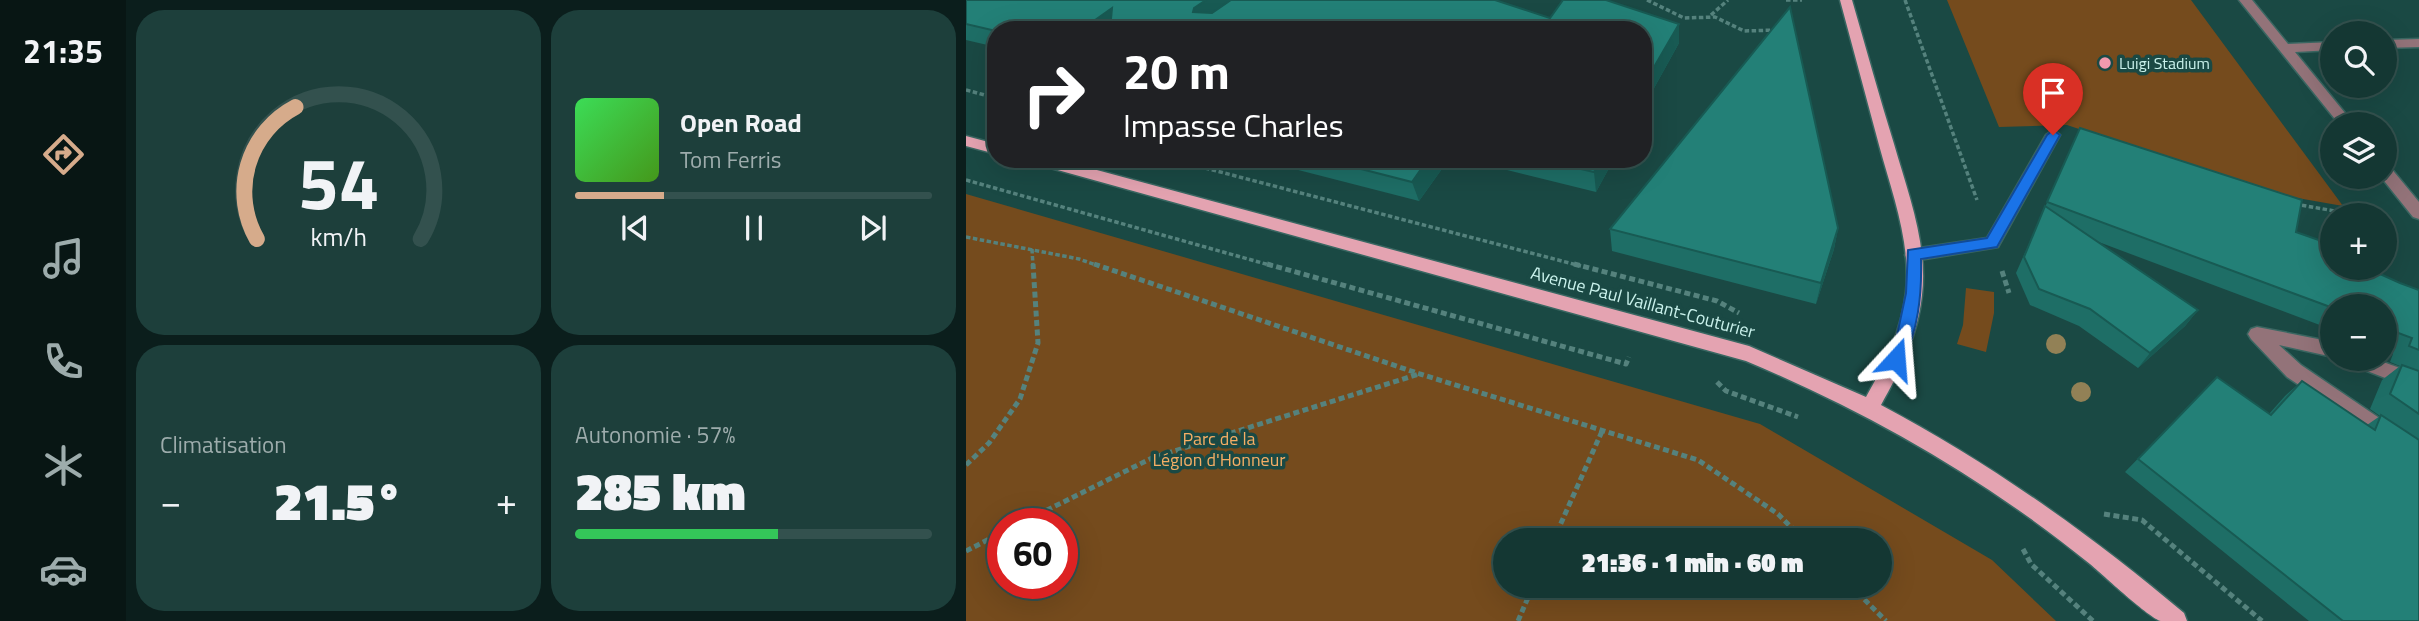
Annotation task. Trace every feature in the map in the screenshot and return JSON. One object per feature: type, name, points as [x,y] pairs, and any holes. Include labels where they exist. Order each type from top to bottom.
[{"type":"main road","points":[[1846,0],[1905,214],[1913,254],[1914,293],[1905,340],[1870,407]]},
{"type":"main road","points":[[966,141],[987,147]]},
{"type":"main road","name":"Avenue Paul Vaillant-Couturier","points":[[1068,168],[1749,354],[1805,375],[1870,407],[2027,503],[2113,565],[2176,621]]},
{"type":"street","points":[[2245,0],[2337,112]]},
{"type":"street","points":[[2397,44],[2419,43]]},
{"type":"street","points":[[2284,48],[2320,47]]},
{"type":"street","points":[[1913,254],[1992,243],[2053,135]]},
{"type":"street","points":[[2397,186],[2418,211]]},
{"type":"street","points":[[2320,347],[2257,334],[2294,371],[2419,456]]},
{"type":"street","points":[[2387,371],[2419,383]]},
{"type":"path","points":[[1647,0],[1684,18],[1710,16],[1737,30],[1758,32],[1782,29]]},
{"type":"path","points":[[1710,16],[1728,0]]},
{"type":"path","points":[[1786,0],[1802,0]]},
{"type":"path","points":[[1905,0],[2009,293]]},
{"type":"path","points":[[966,90],[987,96]]},
{"type":"path","points":[[966,180],[1626,363],[1632,351]]},
{"type":"path","points":[[2286,202],[2346,213],[2418,211]]},
{"type":"path","points":[[966,236],[1079,259],[1420,374],[1698,460],[1778,513],[1792,528]]},
{"type":"path","points":[[966,465],[989,443],[1020,399],[1038,343],[1032,249]]},
{"type":"path","points":[[1051,508],[1152,458],[1420,374]]},
{"type":"path","points":[[1713,377],[1726,391],[1800,418]]},
{"type":"path","points":[[1559,528],[1603,429]]},
{"type":"path","points":[[966,551],[987,540]]},
{"type":"path","points":[[2020,543],[2031,564],[2093,621]]},
{"type":"path","points":[[1518,621],[1528,598]]},
{"type":"path","points":[[1863,598],[1886,621]]},
{"type":"green space","name":"Luigi Stadium","points":[[1947,0],[2191,0],[2320,175],[2320,189],[2330,189],[2341,203],[2274,194],[2067,125],[1999,127]]},
{"type":"green space","name":"Parc de la Légion d'Honneur","points":[[966,194],[1760,424],[1992,560],[2056,621],[966,621]]},
{"type":"green space","points":[[1966,288],[1994,292],[1994,313],[1986,352],[1957,344],[1963,325]]},
{"type":"building","points":[[966,0],[1206,0],[1194,8],[1193,12],[1212,13],[1231,0],[1495,0],[1550,18],[1563,0],[1606,0],[1679,24],[1652,70],[1652,21],[1111,21],[1112,8],[1094,21],[987,21],[987,29],[966,24]]},
{"type":"building","points":[[1790,7],[1838,228],[1821,283],[1610,229]]},
{"type":"building","points":[[2080,128],[2302,200],[2296,232],[2320,240],[2320,280],[2393,280],[2419,290],[2419,350],[2409,346],[2412,338],[2397,332],[2397,294],[2320,294],[2320,303],[2047,202]]},
{"type":"building","points":[[1357,168],[1422,168],[1412,182]]},
{"type":"building","points":[[1577,168],[1596,168],[1594,172]]},
{"type":"building","points":[[2045,206],[2198,310],[2150,353],[2090,309],[2039,289],[2024,257]]},
{"type":"building","points":[[2402,365],[2419,371],[2419,414],[2390,394]]},
{"type":"building","points":[[2217,377],[2271,415],[2302,381],[2375,430],[2381,415],[2419,440],[2419,621],[2343,621],[2138,459]]},
{"type":"place","name":"Luigi Stadium","points":[[2105,63]]},
{"type":"route","points":[[1896,359],[1905,340],[1914,293],[1913,254],[1992,243],[2053,135]]}]
